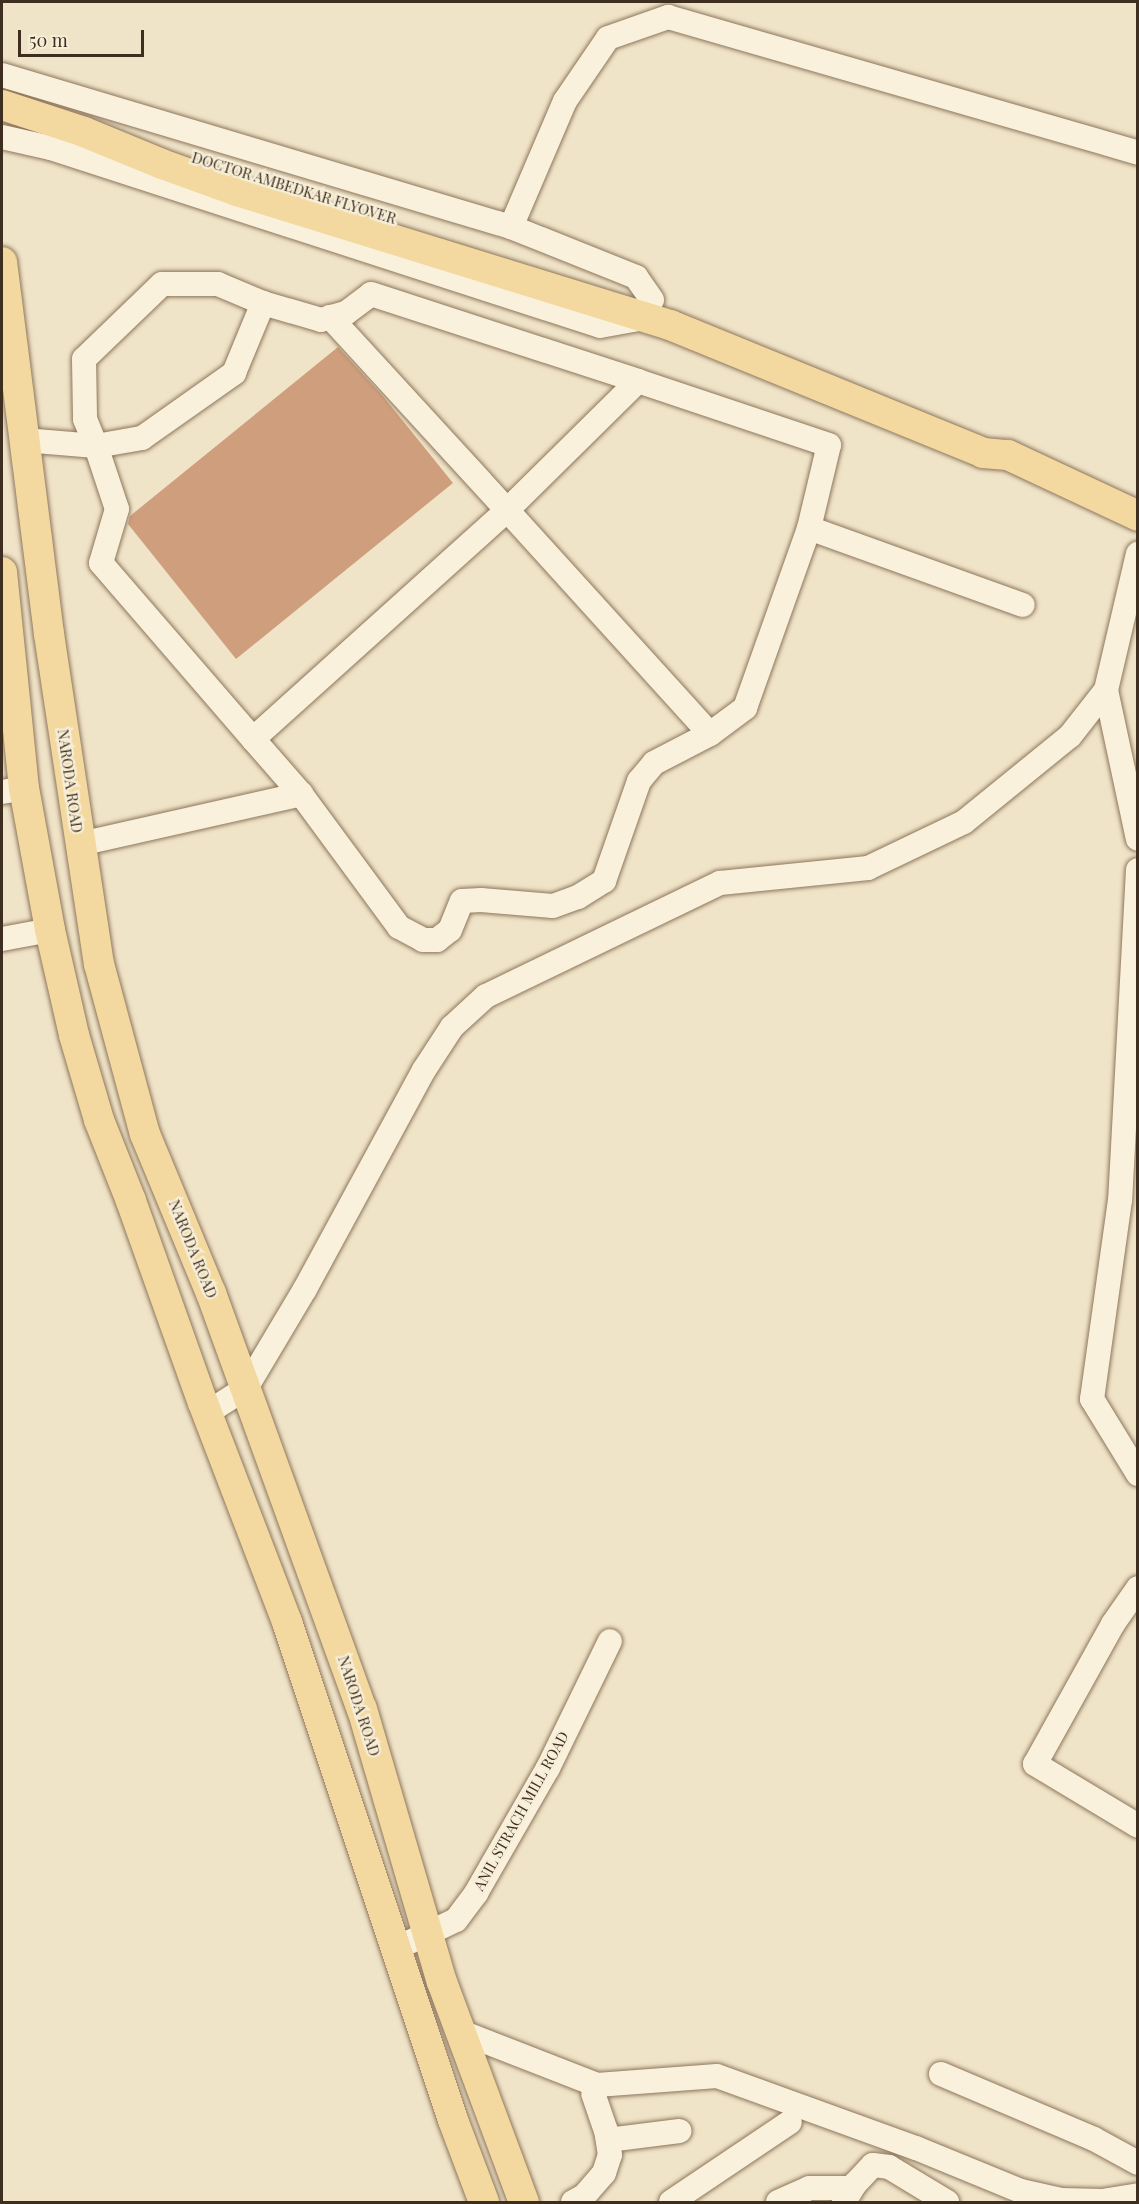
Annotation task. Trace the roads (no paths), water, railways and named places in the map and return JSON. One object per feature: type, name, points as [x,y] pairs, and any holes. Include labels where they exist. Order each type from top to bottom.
[{"type":"main road","name":"DOCTOR AMBEDKAR FLYOVER","points":[[2,89],[62,105],[155,143],[238,172],[586,288]]},
{"type":"main road","name":"DOCTOR AMBEDKAR FLYOVER","points":[[2,105],[84,132],[237,191],[586,288]]},
{"type":"main road","name":"NARODA ROAD","points":[[2,262],[24,440],[80,844],[99,964],[145,1134],[212,1293],[362,1709],[428,1935],[460,2032],[524,2202]]},
{"type":"main road","points":[[586,288],[649,309],[983,453],[1008,455],[1137,516]]},
{"type":"main road","points":[[2,572],[13,790],[50,930],[74,1035],[99,1120],[287,1622],[453,2120],[484,2202]]},
{"type":"street","points":[[510,227],[565,101],[608,38],[668,17],[1137,153]]},
{"type":"street","points":[[2,75],[510,227],[636,277],[649,309],[600,326],[51,148],[2,137]]},
{"type":"street","points":[[162,284],[218,284],[263,303],[321,320],[345,313],[370,294],[830,445],[809,528],[745,708],[710,734],[654,763],[639,781],[604,881],[578,897],[553,906],[481,900],[462,902],[450,930],[437,940],[423,940],[399,927],[301,794],[101,563],[117,509],[86,419],[84,359],[162,284]]},
{"type":"street","points":[[24,440],[96,446],[142,438],[234,373],[263,303]]},
{"type":"street","points":[[330,317],[710,734]]},
{"type":"street","points":[[253,739],[507,510],[638,381]]},
{"type":"street","points":[[809,528],[1023,605]]},
{"type":"street","points":[[1137,554],[1106,690],[1137,839]]},
{"type":"street","points":[[207,1413],[246,1388],[305,1289],[424,1070],[452,1027],[486,996],[720,883],[868,868],[964,822],[1070,736],[1106,690]]},
{"type":"street","points":[[80,844],[301,794]]},
{"type":"street","points":[[1137,870],[1120,1200],[1092,1399],[1137,1474]]},
{"type":"street","points":[[2,939],[50,930]]},
{"type":"street","points":[[1137,1588],[1113,1624],[1035,1764],[1137,1826]]},
{"type":"street","name":"ANIL STRACH MILL ROAD","points":[[397,1948],[456,1920],[488,1874],[548,1768],[610,1641]]},
{"type":"street","points":[[460,2032],[597,2085],[717,2076],[916,2148],[1031,2193],[1061,2200],[1102,2201],[1137,2195]]},
{"type":"street","points":[[941,2074],[1094,2139],[1137,2163]]},
{"type":"street","points":[[587,2198],[604,2173],[610,2155],[608,2140],[593,2094]]},
{"type":"street","points":[[671,2202],[790,2122]]},
{"type":"street","points":[[608,2140],[679,2131]]},
{"type":"street","points":[[778,2202],[809,2188],[848,2195],[873,2165],[889,2167],[947,2202]]}]
